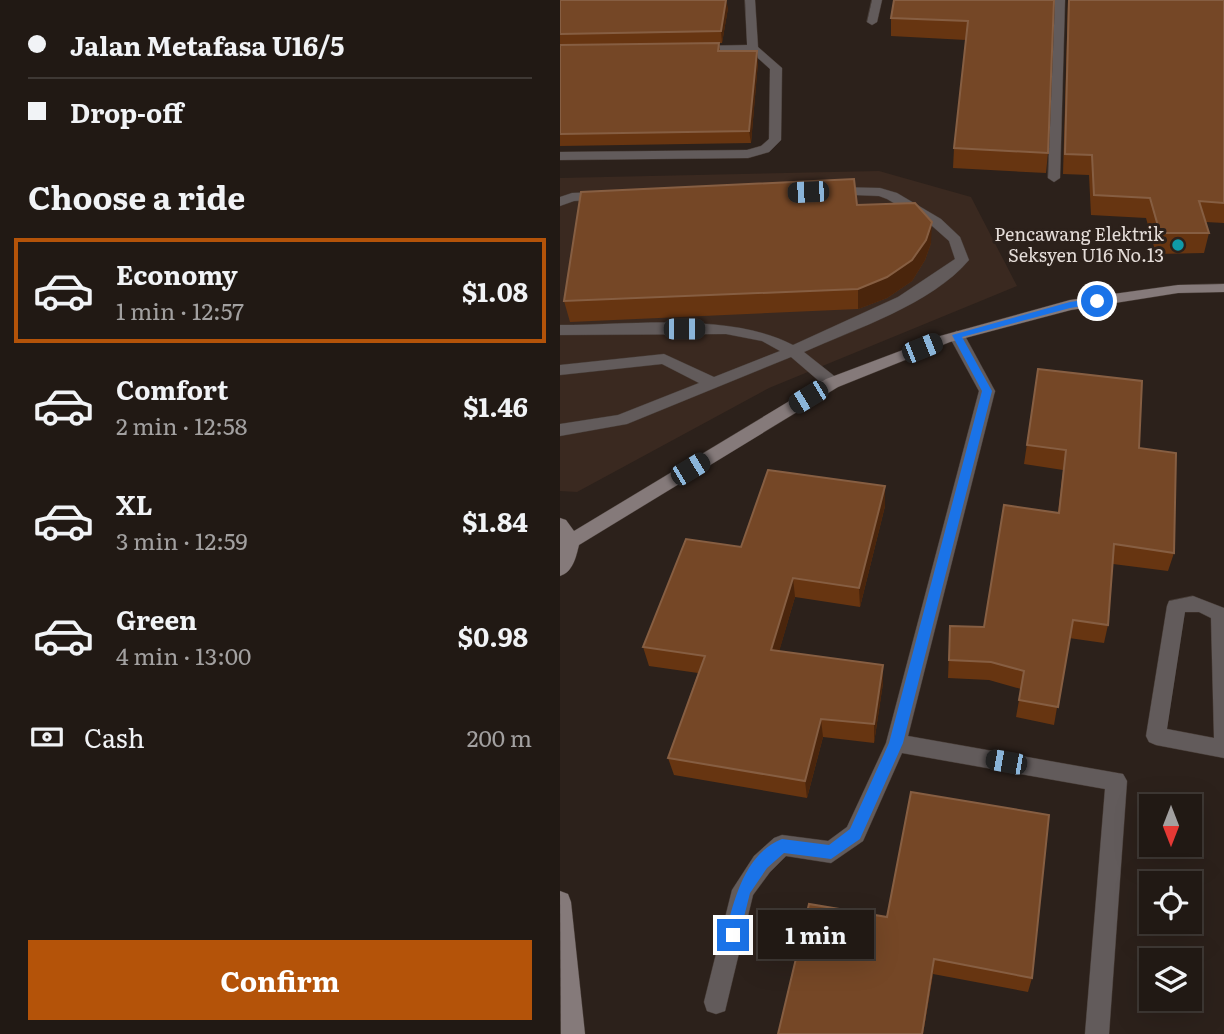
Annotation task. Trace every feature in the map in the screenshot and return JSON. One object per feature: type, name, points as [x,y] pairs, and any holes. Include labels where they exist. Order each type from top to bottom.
[{"type":"street","points":[[750,0],[753,48]]},
{"type":"street","points":[[872,22],[877,0]]},
{"type":"street","points":[[1054,178],[1060,0]]},
{"type":"street","points":[[560,156],[748,154],[765,149],[775,139],[776,68],[753,48],[684,49]]},
{"type":"street","points":[[560,430],[621,420],[793,351],[911,298],[943,278],[962,260],[955,240],[936,222],[892,196],[861,191],[820,191]]},
{"type":"street","points":[[560,202],[572,197],[613,196]]},
{"type":"street","points":[[560,569],[567,559],[565,533],[832,383],[957,335],[1070,305],[1178,289],[1224,288]]},
{"type":"street","points":[[560,330],[726,329],[766,337],[793,351],[832,383]]},
{"type":"street","points":[[716,1002],[743,890],[782,845],[831,852],[855,834],[896,743],[987,391],[957,335]]},
{"type":"street","points":[[560,369],[664,359],[713,383]]},
{"type":"street","points":[[1224,739],[1220,615],[1211,607],[1185,603],[1176,606],[1156,736],[1224,749]]},
{"type":"street","points":[[896,743],[1116,781],[1097,1034]]},
{"type":"street","points":[[560,902],[573,1034]]},
{"type":"shaded area","points":[[879,171],[971,197],[1017,286],[769,388],[577,492],[560,491],[560,178]]},
{"type":"building","points":[[560,0],[726,0],[721,31],[560,34]]},
{"type":"building","points":[[894,0],[1054,0],[1048,153],[954,148],[968,21],[891,18]]},
{"type":"building","points":[[1069,0],[1224,0],[1224,203],[1199,201],[1209,233],[1160,233],[1150,198],[1094,195],[1092,155],[1065,154]]},
{"type":"building","points":[[719,43],[718,51],[757,51],[749,131],[560,134],[560,45]]},
{"type":"building","points":[[854,179],[857,205],[915,203],[932,222],[926,240],[912,260],[887,277],[858,289],[564,301],[581,192]]},
{"type":"building","points":[[1038,369],[1142,381],[1139,448],[1176,453],[1174,553],[1114,544],[1108,625],[1073,620],[1058,707],[1019,700],[1024,671],[991,662],[949,660],[950,626],[984,627],[1004,505],[1059,513],[1066,450],[1027,445]]},
{"type":"building","points":[[768,470],[885,486],[859,588],[793,578],[771,650],[883,665],[874,724],[821,719],[805,781],[668,758],[705,656],[643,647],[686,539],[741,547]]},
{"type":"building","points":[[911,792],[1049,815],[1032,978],[934,959],[922,1034],[778,1034],[809,904],[887,917]]},
{"type":"place","name":"Pencawang Elektrik Seksyen U16 No.13","points":[[1178,245]]},
{"type":"route","points":[[733,935],[743,890],[762,863],[782,845],[831,852],[855,834],[896,743],[987,391],[957,335],[1070,305],[1097,301]]}]
